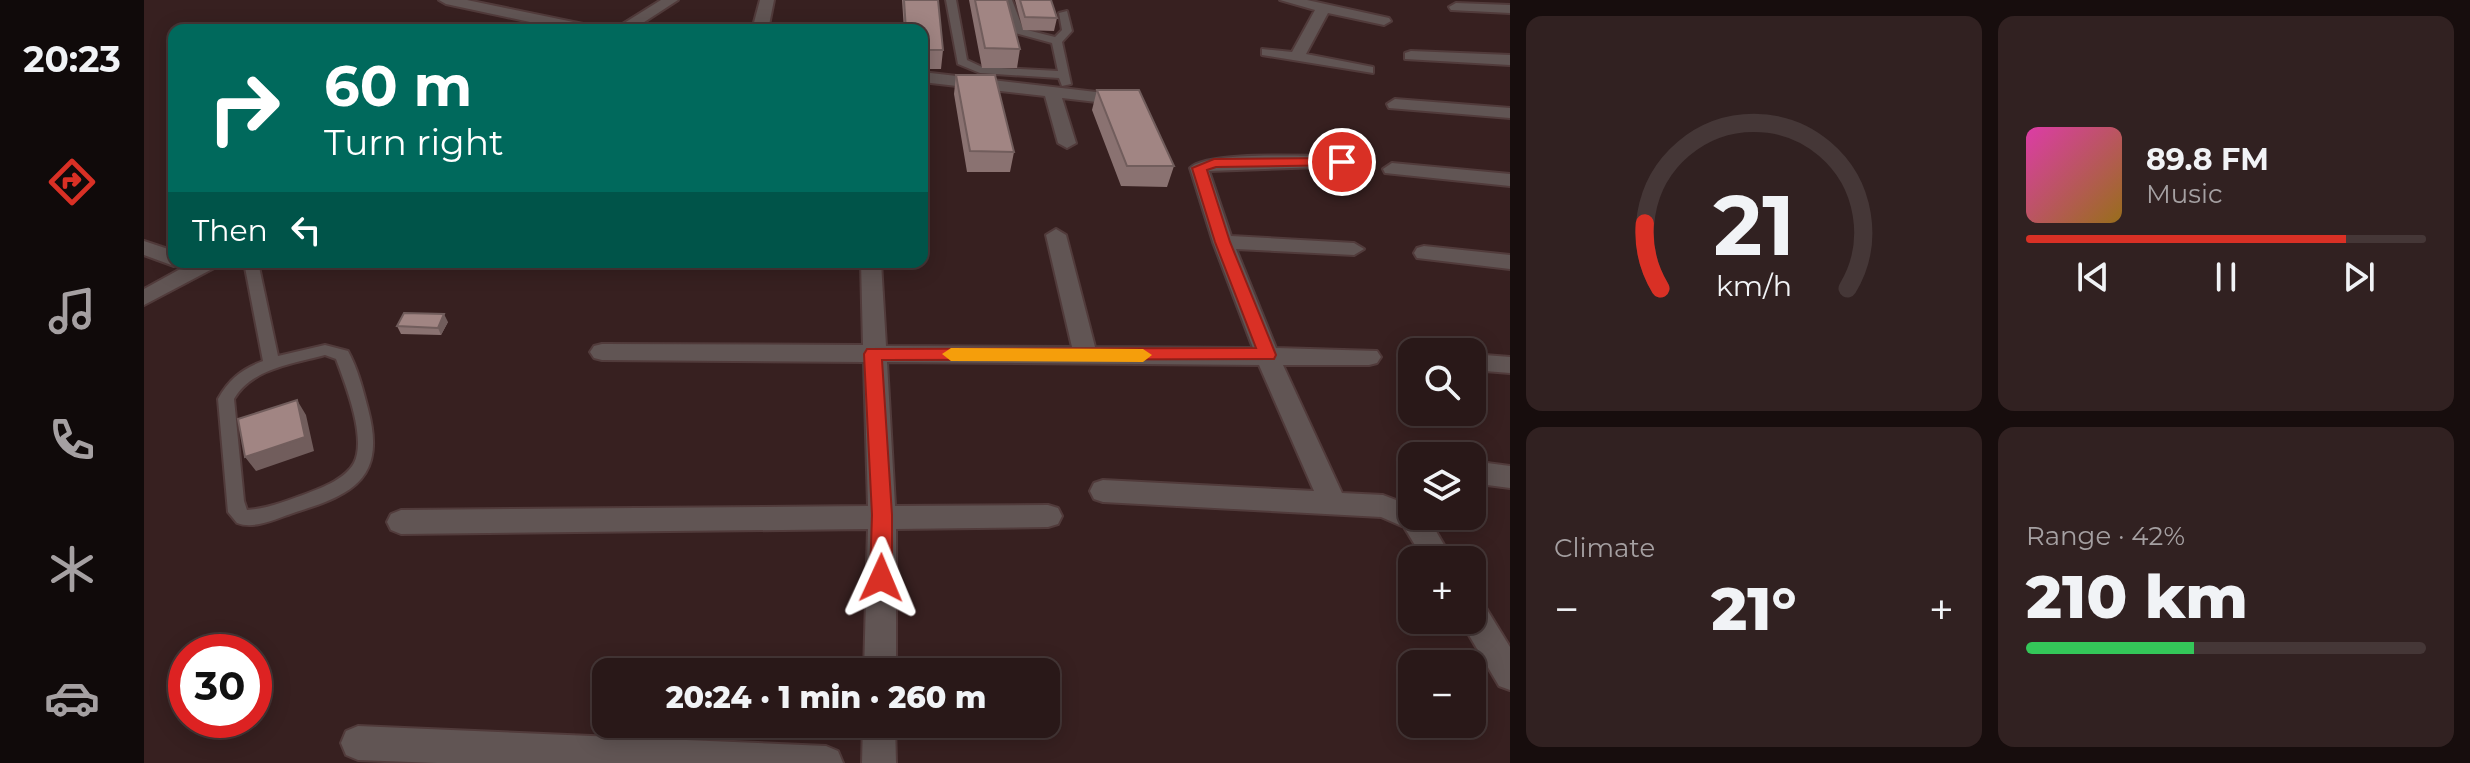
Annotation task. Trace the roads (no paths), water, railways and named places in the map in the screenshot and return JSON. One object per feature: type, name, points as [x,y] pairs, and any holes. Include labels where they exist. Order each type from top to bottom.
[{"type":"street","points":[[446,0],[560,24]]},
{"type":"street","points":[[631,24],[671,0]]},
{"type":"street","points":[[761,24],[767,0]]},
{"type":"street","points":[[1287,0],[1384,21]]},
{"type":"street","points":[[1456,7],[1510,9]]},
{"type":"street","points":[[1297,57],[1324,8]]},
{"type":"street","points":[[1268,52],[1367,70]]},
{"type":"street","points":[[1411,56],[1510,60]]},
{"type":"street","points":[[928,78],[1105,98]]},
{"type":"street","points":[[1059,92],[1067,143]]},
{"type":"street","points":[[1395,104],[1510,113]]},
{"type":"street","points":[[1333,503],[1267,355],[1223,242],[1199,168],[1214,163],[1342,162]]},
{"type":"street","points":[[1392,169],[1510,180]]},
{"type":"street","points":[[1056,235],[1086,356]]},
{"type":"street","points":[[1223,242],[1354,249]]},
{"type":"street","points":[[144,247],[168,257]]},
{"type":"street","points":[[1424,253],[1510,262]]},
{"type":"street","points":[[144,298],[191,268]]},
{"type":"street","points":[[871,268],[882,515],[880,658]]},
{"type":"street","points":[[602,352],[1369,357]]},
{"type":"street","points":[[1486,363],[1510,365]]},
{"type":"street","points":[[1486,474],[1510,477]]},
{"type":"street","points":[[1103,491],[1383,506],[1414,519],[1430,546]]},
{"type":"street","points":[[401,522],[882,515],[1048,516]]},
{"type":"street","points":[[1485,634],[1510,675]]},
{"type":"street","points":[[879,738],[879,763]]},
{"type":"street","points":[[358,743],[826,763]]},
{"type":"lane","points":[[951,0],[962,62],[969,66],[1065,75]]},
{"type":"lane","points":[[1007,0],[1019,31],[1057,41]]},
{"type":"lane","points":[[1057,41],[1067,31],[1064,13]]},
{"type":"lane","points":[[1057,41],[1065,75],[1059,92]]},
{"type":"lane","points":[[252,268],[272,364]]},
{"type":"lane","points":[[325,350],[343,355],[357,396],[366,453],[358,474],[336,490],[252,518],[243,518],[237,512],[235,501],[226,399],[231,387],[242,377],[272,364],[325,350]]}]
